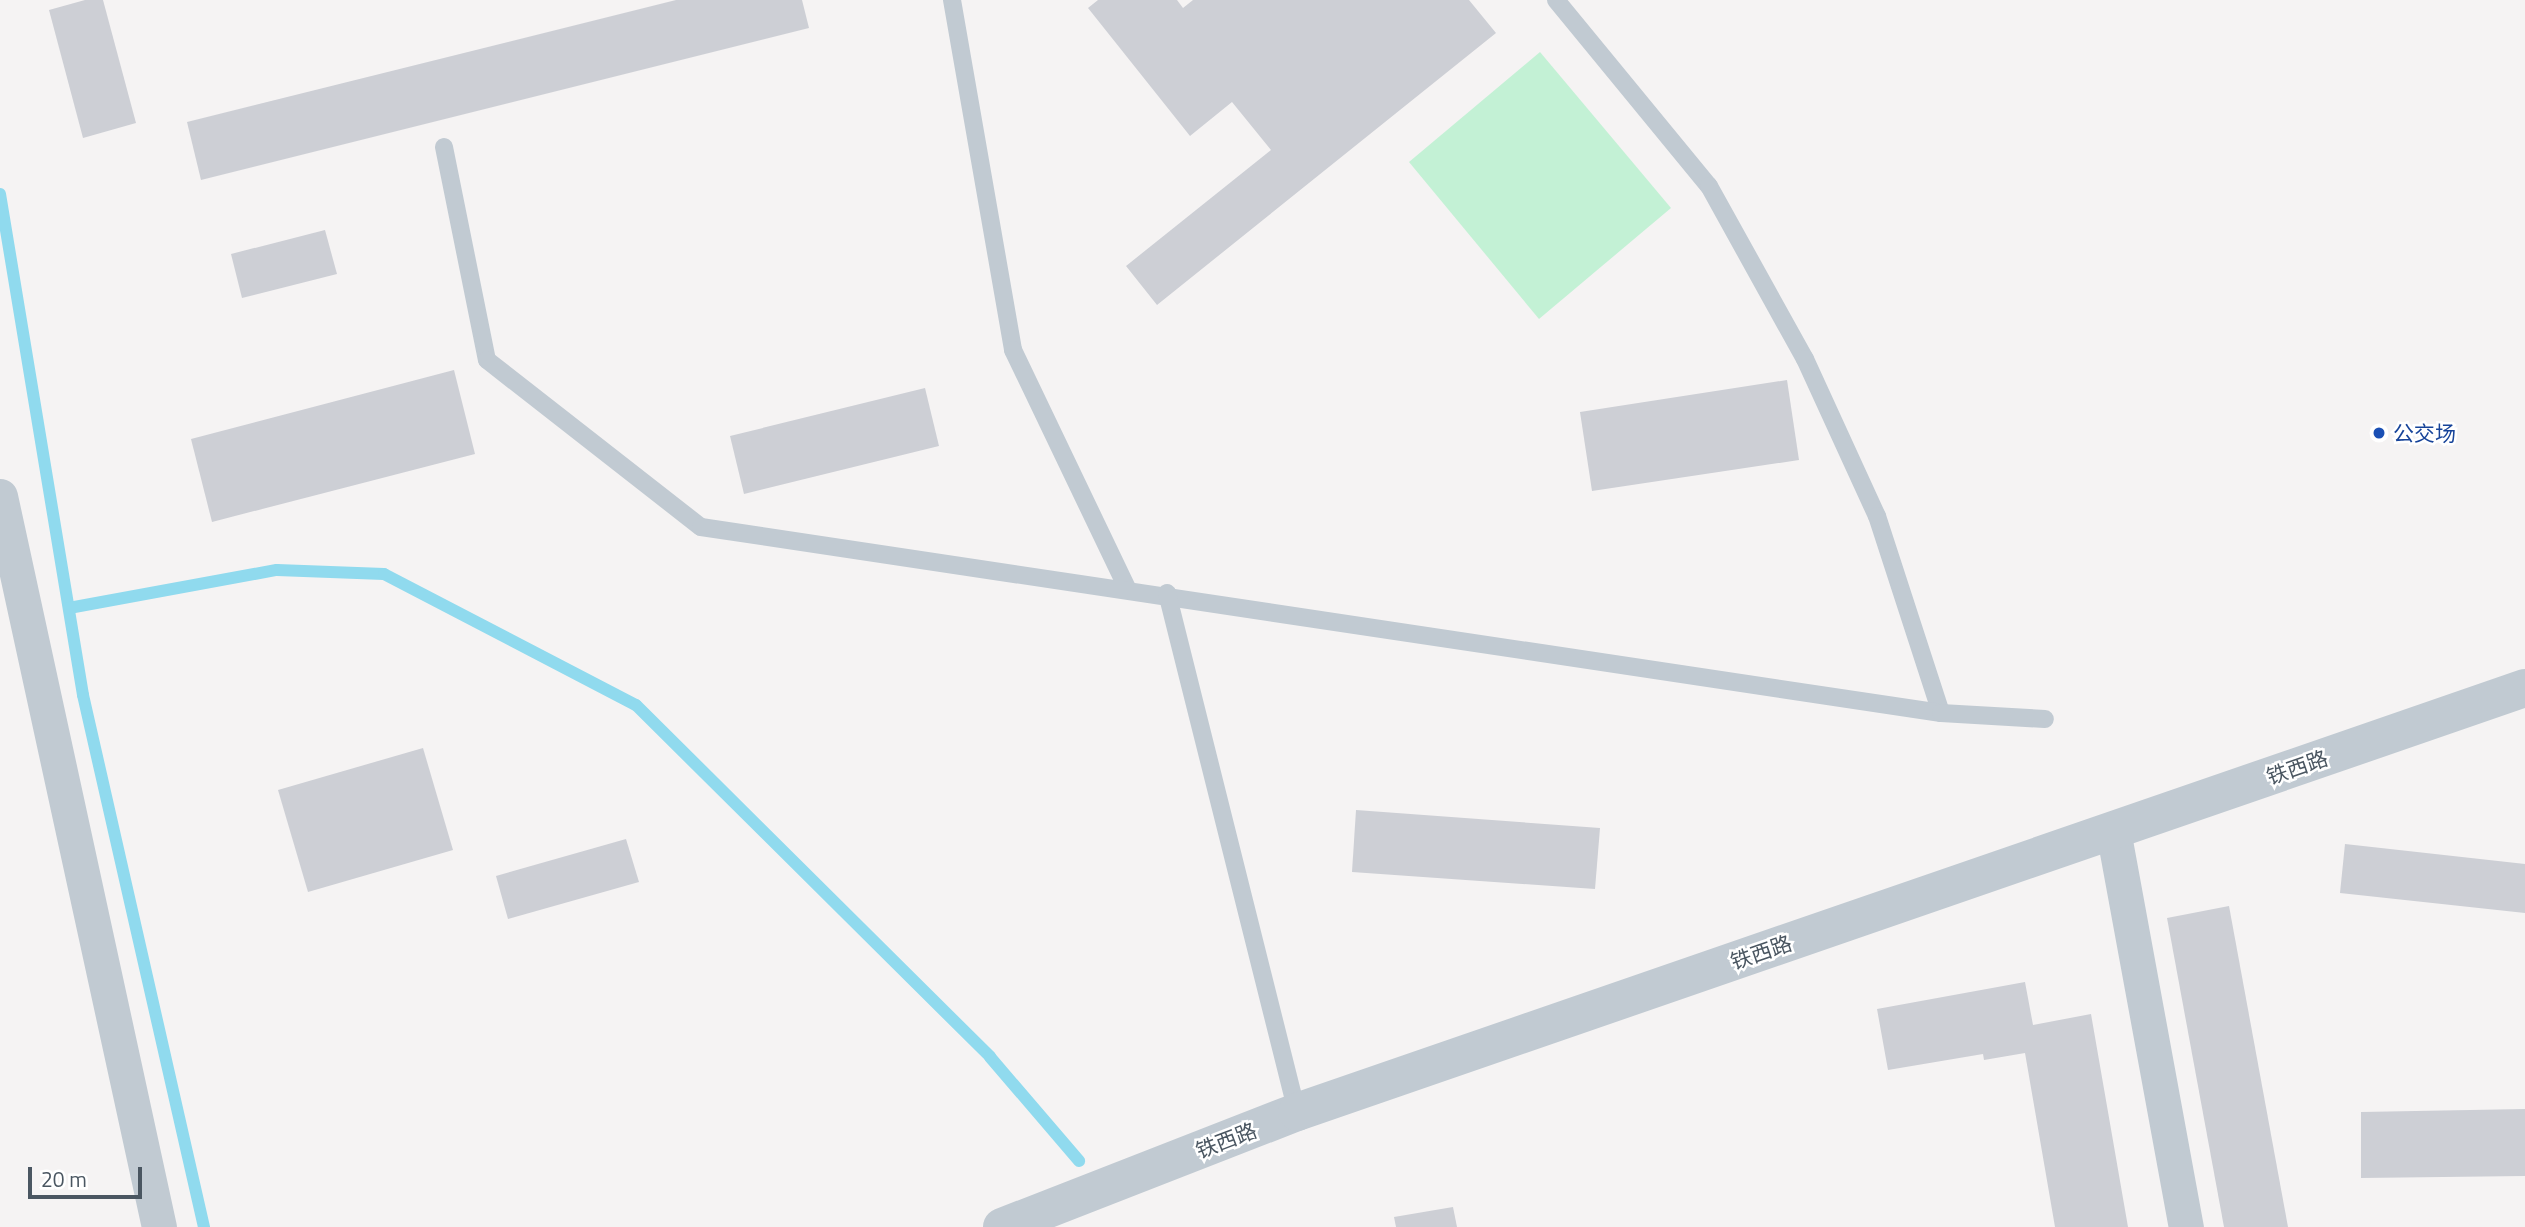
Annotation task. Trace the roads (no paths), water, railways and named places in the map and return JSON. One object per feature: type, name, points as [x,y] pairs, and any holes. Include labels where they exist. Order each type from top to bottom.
[{"type":"street","points":[[0,496],[159,1227]]},
{"type":"street","name":"铁西路","points":[[1002,1227],[1297,1112],[2525,688]]},
{"type":"street","points":[[2113,830],[2186,1227]]},
{"type":"lane","points":[[953,0],[1013,350],[1127,588]]},
{"type":"lane","points":[[1556,0],[1709,186],[1805,359],[1877,516],[1941,713]]},
{"type":"lane","points":[[444,147],[488,360],[701,527],[1167,593],[1941,713],[2045,719]]},
{"type":"lane","points":[[1167,593],[1297,1112]]},
{"type":"waterway","points":[[0,194],[83,695],[204,1227]]},
{"type":"waterway","points":[[69,608],[277,570],[384,574],[636,705],[990,1057],[1079,1161]]},
{"type":"place","name":"公交场","points":[[2379,433]]}]
